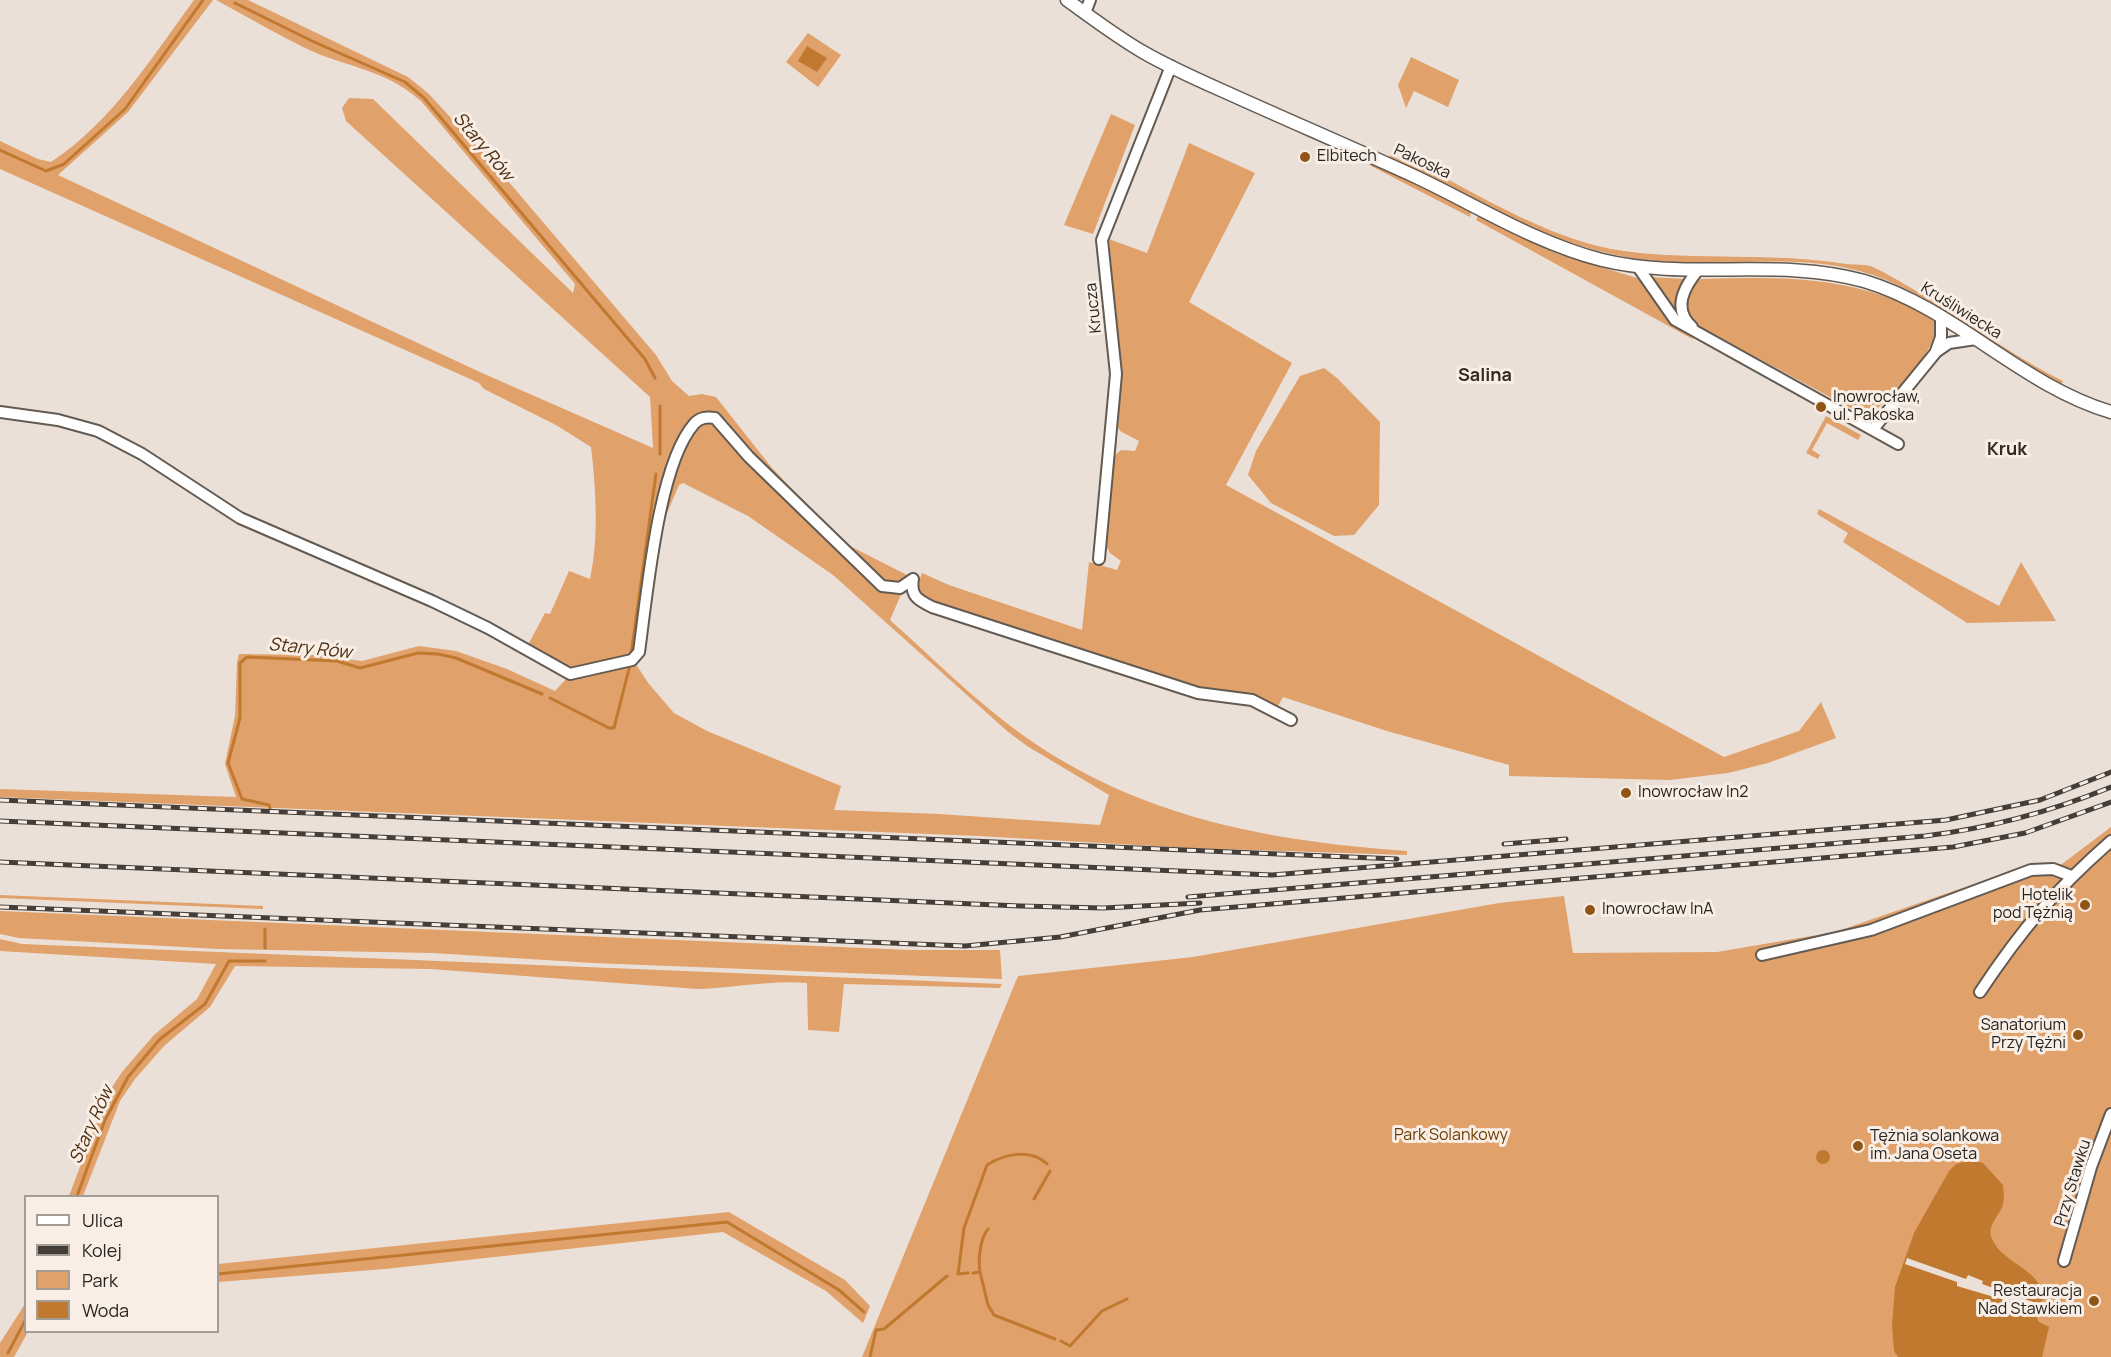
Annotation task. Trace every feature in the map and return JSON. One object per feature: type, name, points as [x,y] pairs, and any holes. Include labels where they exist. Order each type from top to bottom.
[{"type":"main road","name":"Pakoska","points":[[1067,0],[1144,52],[1171,66],[1417,177],[1539,238],[1602,260],[1638,267]]},
{"type":"main road","name":"Kruśliwiecka","points":[[1638,267],[1809,272],[1848,277],[1910,298],[2052,388],[2083,403],[2111,412]]},
{"type":"street","points":[[1085,13],[1090,0]]},
{"type":"street","name":"Krucza","points":[[1099,559],[1116,374],[1102,240],[1171,66]]},
{"type":"street","points":[[1638,267],[1675,320],[1874,428],[1898,444]]},
{"type":"street","points":[[1698,270],[1685,287],[1681,299],[1685,319],[1699,332]]},
{"type":"street","points":[[1936,352],[1941,337],[1941,316]]},
{"type":"street","points":[[1874,428],[1936,352],[1949,343],[1976,339]]},
{"type":"street","points":[[0,412],[58,420],[98,431],[142,454],[240,518],[432,601],[488,628],[570,674],[632,660],[639,652],[652,561],[670,469],[695,422],[703,417],[715,418],[749,458],[882,586],[900,588],[913,579],[911,590],[914,597],[932,607],[1198,693],[1252,700],[1291,720]]},
{"type":"street","points":[[1980,992],[2029,921],[2071,876],[2111,841]]},
{"type":"street","points":[[1762,955],[1870,930],[2031,870],[2053,868],[2071,876]]},
{"type":"street","name":"Przy Stawku","points":[[2064,1261],[2091,1167],[2111,1114]]},
{"type":"green space","points":[[194,0],[213,0],[128,112],[58,175],[482,373],[653,448],[650,397],[346,121],[342,108],[349,98],[373,99],[573,293],[575,284],[421,101],[407,90],[379,75],[320,55],[216,0],[248,0],[408,77],[428,93],[497,168],[656,355],[672,381],[689,396],[702,394],[716,397],[772,468],[844,543],[909,576],[890,620],[1006,723],[1068,764],[1113,787],[1160,806],[1256,832],[1356,847],[1407,851],[1407,855],[1188,848],[979,836],[0,797],[0,789],[236,797],[225,764],[235,716],[239,654],[317,655],[362,661],[419,646],[456,651],[507,669],[555,691],[567,678],[635,663],[649,684],[674,713],[707,731],[841,786],[834,810],[939,814],[1100,825],[1109,795],[1027,746],[1007,731],[833,575],[748,516],[683,483],[679,485],[664,520],[636,651],[628,658],[572,670],[528,645],[545,613],[550,614],[569,571],[590,579],[595,547],[596,513],[591,447],[556,425],[484,389],[479,383],[0,169],[0,141],[38,159],[51,162],[73,146],[93,128],[130,87]]},
{"type":"green space","points":[[808,33],[841,55],[818,87],[786,62]]},
{"type":"green space","points":[[1411,57],[1459,80],[1448,107],[1414,91],[1406,108],[1398,85]]},
{"type":"green space","points":[[1111,114],[1135,125],[1093,234],[1064,225]]},
{"type":"green space","points":[[1189,143],[1255,173],[1189,302],[1292,363],[1226,485],[1724,757],[1799,731],[1821,702],[1836,738],[1768,763],[1728,773],[1670,780],[1509,776],[1509,765],[1387,731],[1283,697],[1277,708],[1205,691],[932,604],[916,590],[922,573],[949,585],[1082,630],[1089,562],[1117,570],[1121,561],[1110,553],[1105,544],[1115,455],[1121,450],[1135,451],[1139,441],[1120,431],[1117,425],[1121,374],[1109,239],[1147,253]]},
{"type":"green space","points":[[1390,155],[1419,169],[1421,165],[1520,217],[1598,246],[1652,254],[1791,258],[1870,266],[1921,294],[2015,354],[2063,381],[2061,385],[1922,297],[1873,275],[1817,263],[1675,262],[1613,254],[1547,234],[1515,220],[1390,158]]},
{"type":"green space","points":[[1372,163],[1471,212],[1470,217],[1371,166]]},
{"type":"green space","points":[[1478,216],[1558,254],[1637,278],[1694,340],[1476,220]]},
{"type":"green space","points":[[1650,277],[1686,279],[1679,291],[1679,312],[1674,312]]},
{"type":"green space","points":[[1780,278],[1858,288],[1926,314],[1935,322],[1936,331],[1924,356],[1902,385],[1872,411],[1858,412],[1696,325],[1687,307],[1687,294],[1690,288],[1701,279]]},
{"type":"green space","points":[[1324,368],[1337,378],[1380,422],[1379,505],[1354,535],[1334,536],[1271,503],[1248,475],[1256,451],[1300,376]]},
{"type":"green space","points":[[1826,416],[1861,435],[1858,440],[1827,423],[1812,450],[1820,455],[1818,459],[1806,453]]},
{"type":"green space","points":[[1819,509],[1999,606],[2021,562],[2056,621],[1967,623],[1843,542],[1848,533],[1817,514]]},
{"type":"green space","name":"Park Solankowy","points":[[2111,827],[2111,1357],[862,1357],[1018,976],[1193,957],[1499,903],[1564,896],[1573,953],[1717,952],[1835,932],[1997,876],[2029,867],[2062,864]]},
{"type":"green space","points":[[0,895],[263,906],[263,909],[0,898]]},
{"type":"green space","points":[[0,911],[910,950],[1000,950],[1002,979],[593,963],[433,953],[219,949],[19,938],[0,934]]},
{"type":"green space","points":[[0,939],[22,944],[1002,984],[1000,988],[844,984],[839,1032],[808,1030],[807,983],[698,989],[431,969],[235,966],[210,1007],[164,1046],[135,1079],[120,1101],[83,1195],[69,1195],[107,1095],[122,1072],[154,1035],[197,999],[216,964],[0,951]]},
{"type":"green space","points":[[729,1212],[845,1280],[870,1306],[863,1323],[826,1291],[723,1232],[385,1269],[219,1282],[219,1264]]},
{"type":"green space","points":[[24,1306],[24,1333],[27,1333],[14,1357],[0,1357],[0,1343]]},
{"type":"water","points":[[807,46],[827,58],[817,72],[798,61]]},
{"type":"water","points":[[1823,1150],[1828,1152],[1830,1157],[1828,1162],[1823,1164],[1818,1162],[1816,1157],[1818,1152]]},
{"type":"water","points":[[1972,1160],[1983,1163],[2003,1185],[2004,1202],[1992,1225],[1992,1239],[2004,1255],[2029,1273],[2041,1288],[2044,1298],[2036,1315],[2039,1322],[2049,1327],[2042,1357],[1898,1357],[1894,1351],[1892,1325],[1895,1287],[1914,1233],[1949,1171],[1956,1164]]},
{"type":"pier","points":[[1907,1258],[1966,1279],[1968,1275],[1983,1281],[1982,1284],[2039,1304],[2038,1310],[1957,1286],[1957,1282],[1905,1264]]},
{"type":"waterway","name":"Stary Rów","points":[[0,150],[46,171],[64,164],[125,109],[203,0]]},
{"type":"waterway","name":"Stary Rów","points":[[235,3],[312,41],[405,82],[424,98],[645,359],[655,378]]},
{"type":"waterway","name":"Stary Rów","points":[[660,406],[660,454]]},
{"type":"waterway","name":"Stary Rów","points":[[631,655],[656,474]]},
{"type":"waterway","name":"Stary Rów","points":[[270,808],[269,805],[242,799],[228,763],[240,718],[240,663],[247,657],[337,661],[360,668],[418,653],[438,654],[456,658],[542,694]]},
{"type":"waterway","name":"Stary Rów","points":[[550,698],[609,728],[614,728],[630,665]]},
{"type":"waterway","name":"Stary Rów","points":[[265,929],[265,948]]},
{"type":"waterway","name":"Stary Rów","points":[[77,1195],[105,1120],[128,1077],[159,1040],[205,1004],[229,961],[265,961]]},
{"type":"waterway","points":[[958,1274],[964,1228],[987,1165],[1017,1154],[1033,1156],[1047,1164]]},
{"type":"waterway","points":[[1034,1199],[1050,1171]]},
{"type":"waterway","points":[[219,1274],[727,1222],[839,1290],[864,1312]]},
{"type":"waterway","points":[[980,1272],[980,1249],[988,1229]]},
{"type":"waterway","points":[[973,1273],[980,1272],[988,1305],[994,1315],[1055,1339]]},
{"type":"waterway","points":[[958,1274],[968,1273]]},
{"type":"waterway","points":[[870,1357],[876,1330],[884,1329],[947,1276]]},
{"type":"waterway","points":[[1061,1341],[1070,1346],[1102,1311],[1127,1299]]},
{"type":"waterway","name":"Stary Rów","points":[[8,1353],[24,1323]]},
{"type":"railway","points":[[0,821],[1272,875],[1946,820],[2040,800],[2111,772]]},
{"type":"railway","points":[[1188,897],[1925,836],[2020,818],[2111,787]]},
{"type":"railway","points":[[0,800],[1397,859]]},
{"type":"railway","points":[[0,907],[965,946],[1060,937],[1200,910],[1953,847],[2025,833],[2111,802]]},
{"type":"railway","points":[[1504,844],[1566,839]]},
{"type":"railway","points":[[0,862],[1020,906],[1103,908],[1200,903]]},
{"type":"place","name":"Elbitech","points":[[1305,157]]},
{"type":"place","name":"Inowrocław, ul. Pakoska","points":[[1821,407]]},
{"type":"place","name":"Inowrocław In2","points":[[1626,793]]},
{"type":"place","name":"Hotelik pod Tężnią","points":[[2085,905]]},
{"type":"place","name":"Inowrocław InA","points":[[1590,910]]},
{"type":"place","name":"Sanatorium Przy Tężni","points":[[2078,1035]]},
{"type":"place","name":"Tężnia solankowa im. Jana Oseta","points":[[1858,1146]]},
{"type":"place","name":"Restauracja Nad Stawkiem","points":[[2094,1301]]},
{"type":"district","name":"Salina","points":[[1485,376]]},
{"type":"district","name":"Kruk","points":[[2007,450]]}]
